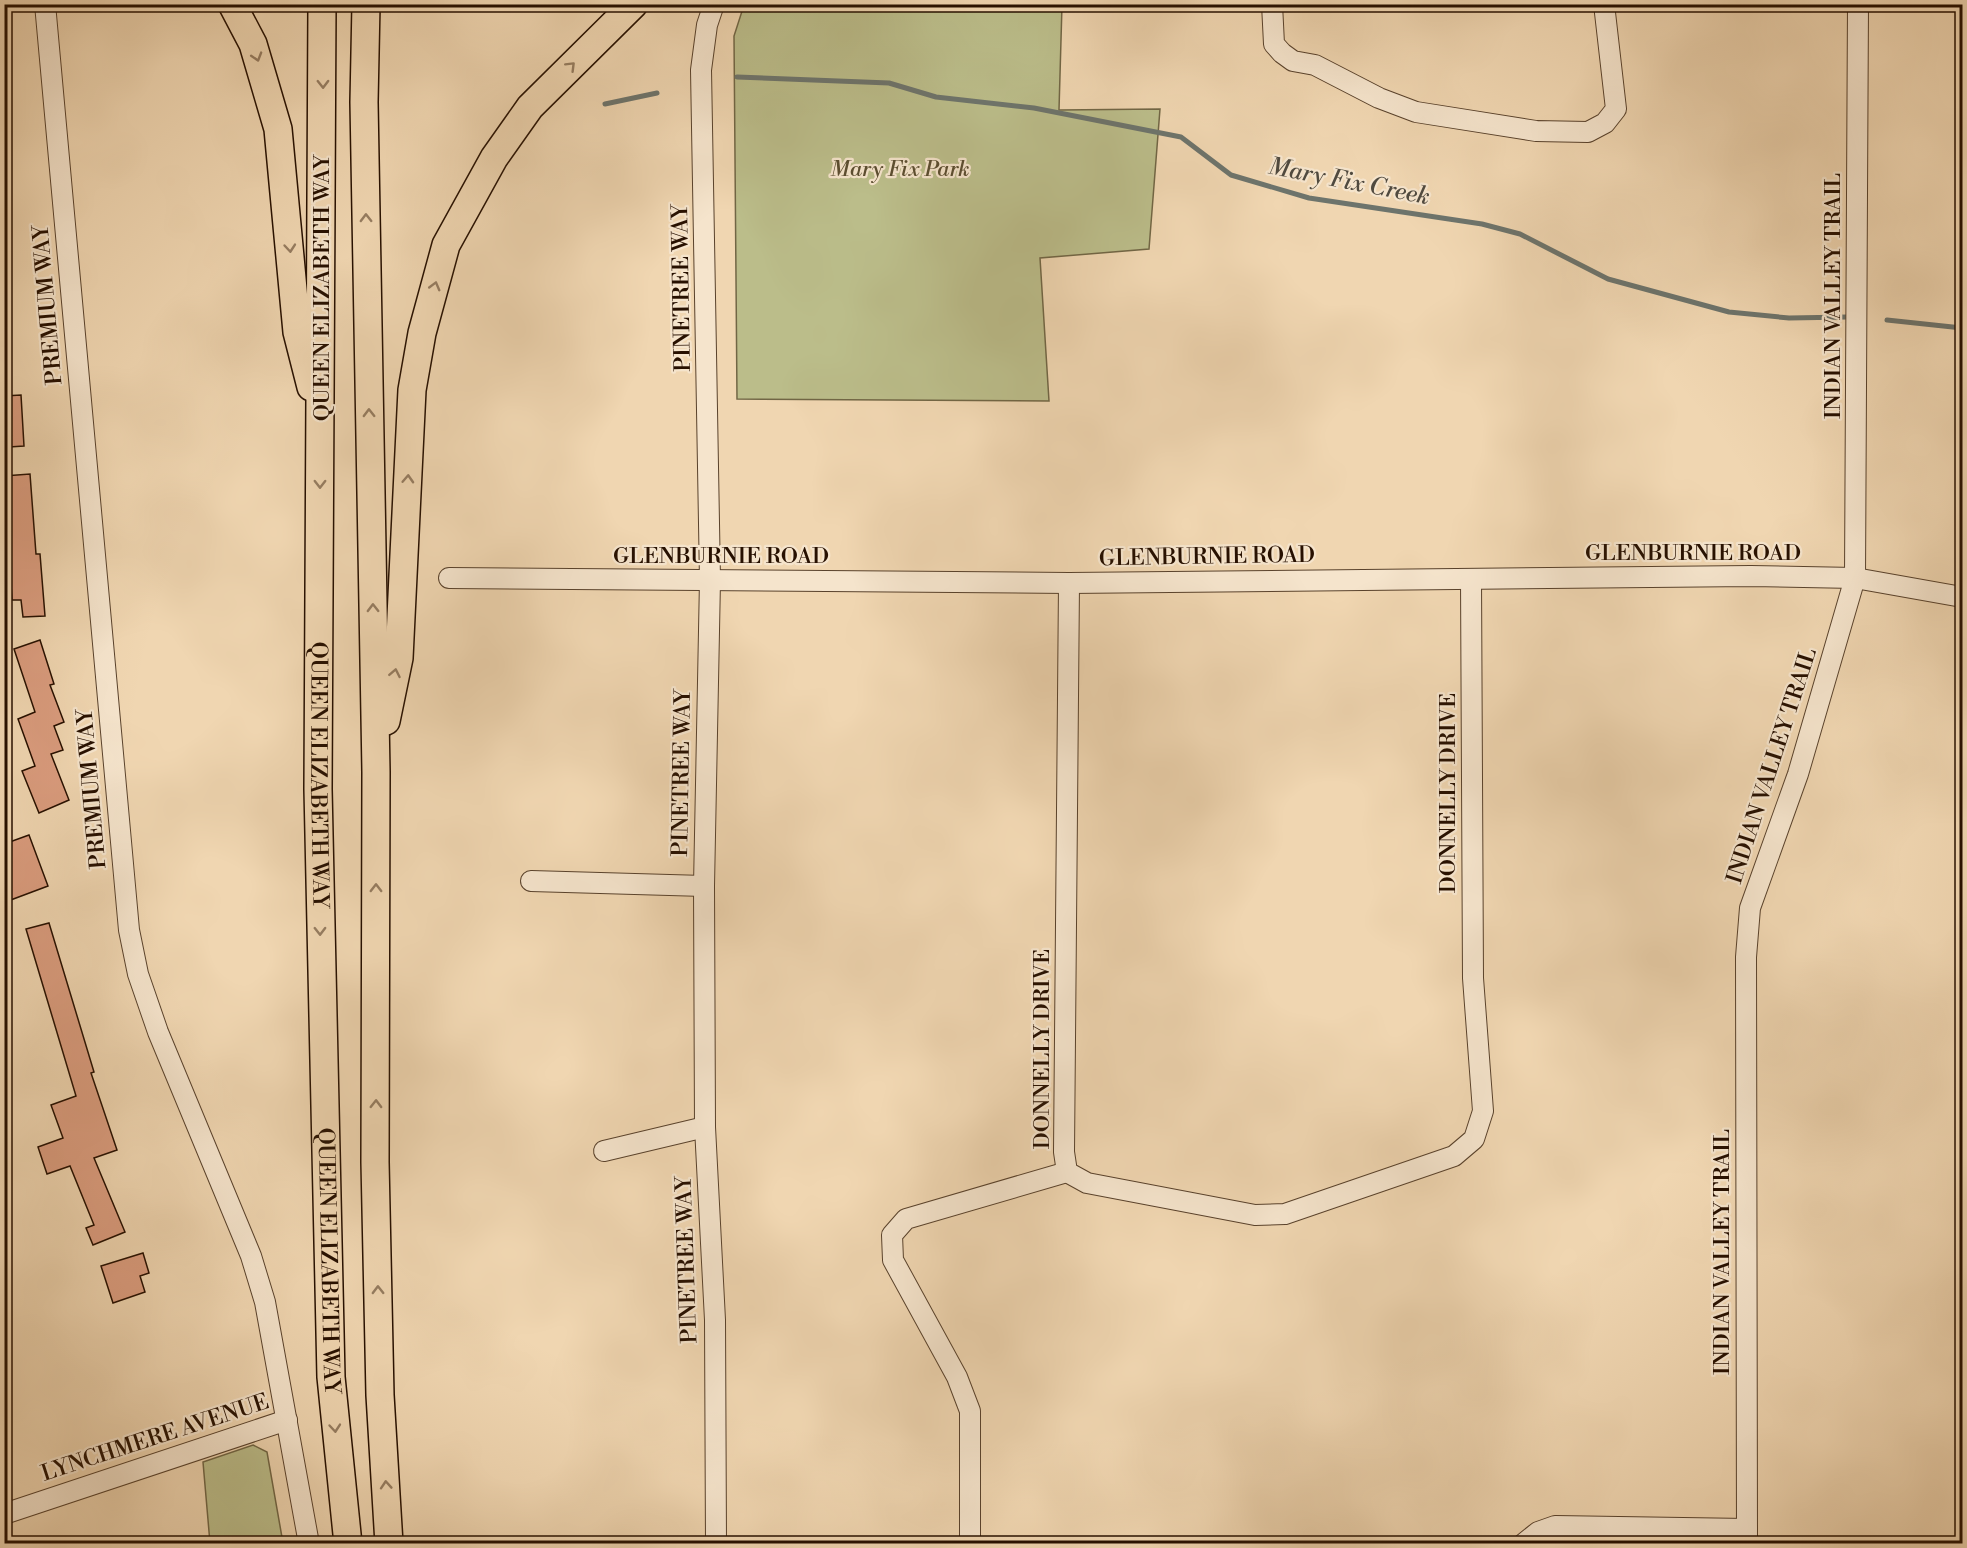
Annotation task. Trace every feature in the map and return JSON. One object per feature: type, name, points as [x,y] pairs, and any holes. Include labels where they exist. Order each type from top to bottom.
[{"type":"highway","name":"QUEEN ELIZABETH WAY","points":[[322,4],[318,789],[331,1377],[348,1544]]},
{"type":"highway","name":"QUEEN ELIZABETH WAY","points":[[366,4],[364,102],[376,772],[375,1162],[380,1395],[389,1544]]},
{"type":"highway","points":[[376,772],[399,658],[412,390],[422,333],[446,245],[494,158],[530,107],[634,4]]},
{"type":"highway","points":[[238,8],[253,44],[278,129],[297,332],[321,426]]},
{"type":"street","name":"PREMIUM WAY","points":[[45,4],[129,930],[138,974],[158,1032],[251,1256],[265,1302],[309,1544]]},
{"type":"street","name":"PINETREE WAY","points":[[714,4],[706,25],[701,70],[710,580],[704,886],[705,1126],[715,1320],[716,1544]]},
{"type":"street","points":[[1272,4],[1274,44],[1293,61],[1315,65],[1379,98],[1416,112],[1536,130],[1588,132],[1605,123],[1616,110],[1604,4]]},
{"type":"street","name":"INDIAN VALLEY TRAIL","points":[[1747,1536],[1746,957],[1750,908],[1798,774],[1855,578],[1858,4]]},
{"type":"street","name":"GLENBURNIE ROAD","points":[[449,578],[1069,583],[1855,578],[1962,597]]},
{"type":"street","name":"DONNELLY DRIVE","points":[[1069,583],[1064,1152],[1067,1172],[1088,1183],[1255,1215],[1285,1214],[1454,1156],[1474,1139],[1483,1111],[1473,978],[1472,579]]},
{"type":"street","points":[[531,881],[704,886]]},
{"type":"street","points":[[604,1151],[705,1126]]},
{"type":"street","points":[[970,1544],[970,1411],[957,1377],[893,1260],[892,1235],[906,1219],[1067,1172]]},
{"type":"street","name":"LYNCHMERE AVENUE","points":[[4,1514],[287,1420]]},
{"type":"street","points":[[1524,1544],[1538,1533],[1555,1526],[1747,1536]]},
{"type":"green space","name":"Mary Fix Park","points":[[744,5],[1062,5],[1059,110],[1160,109],[1149,249],[1040,258],[1049,401],[737,399],[734,36]]},
{"type":"green space","points":[[253,1445],[267,1452],[283,1543],[210,1543],[203,1462]]},
{"type":"building","points":[[21,395],[24,446],[9,447],[7,431],[4,431],[4,396]]},
{"type":"building","points":[[30,474],[36,554],[40,554],[45,616],[23,617],[21,600],[12,600],[8,537],[4,537],[4,476]]},
{"type":"building","points":[[40,640],[54,684],[50,685],[64,722],[54,726],[63,750],[51,754],[69,800],[39,813],[22,771],[35,766],[18,719],[35,712],[14,649]]},
{"type":"building","points":[[29,835],[48,886],[8,901],[4,892],[4,844]]},
{"type":"building","points":[[49,923],[94,1072],[91,1073],[117,1150],[94,1158],[125,1232],[93,1245],[86,1228],[94,1225],[70,1166],[47,1174],[38,1147],[63,1138],[51,1105],[76,1096],[26,929]]},
{"type":"building","points":[[143,1253],[149,1273],[140,1276],[145,1292],[113,1303],[101,1266]]},
{"type":"waterway","name":"Mary Fix Creek","points":[[737,77],[889,83],[936,97],[1034,108],[1181,137],[1231,175],[1309,198],[1482,224],[1520,234],[1608,279],[1729,312],[1789,318],[1847,317]]},
{"type":"waterway","name":"Mary Fix Creek","points":[[605,104],[657,93]]},
{"type":"waterway","name":"Mary Fix Creek","points":[[1887,320],[1962,328]]}]
